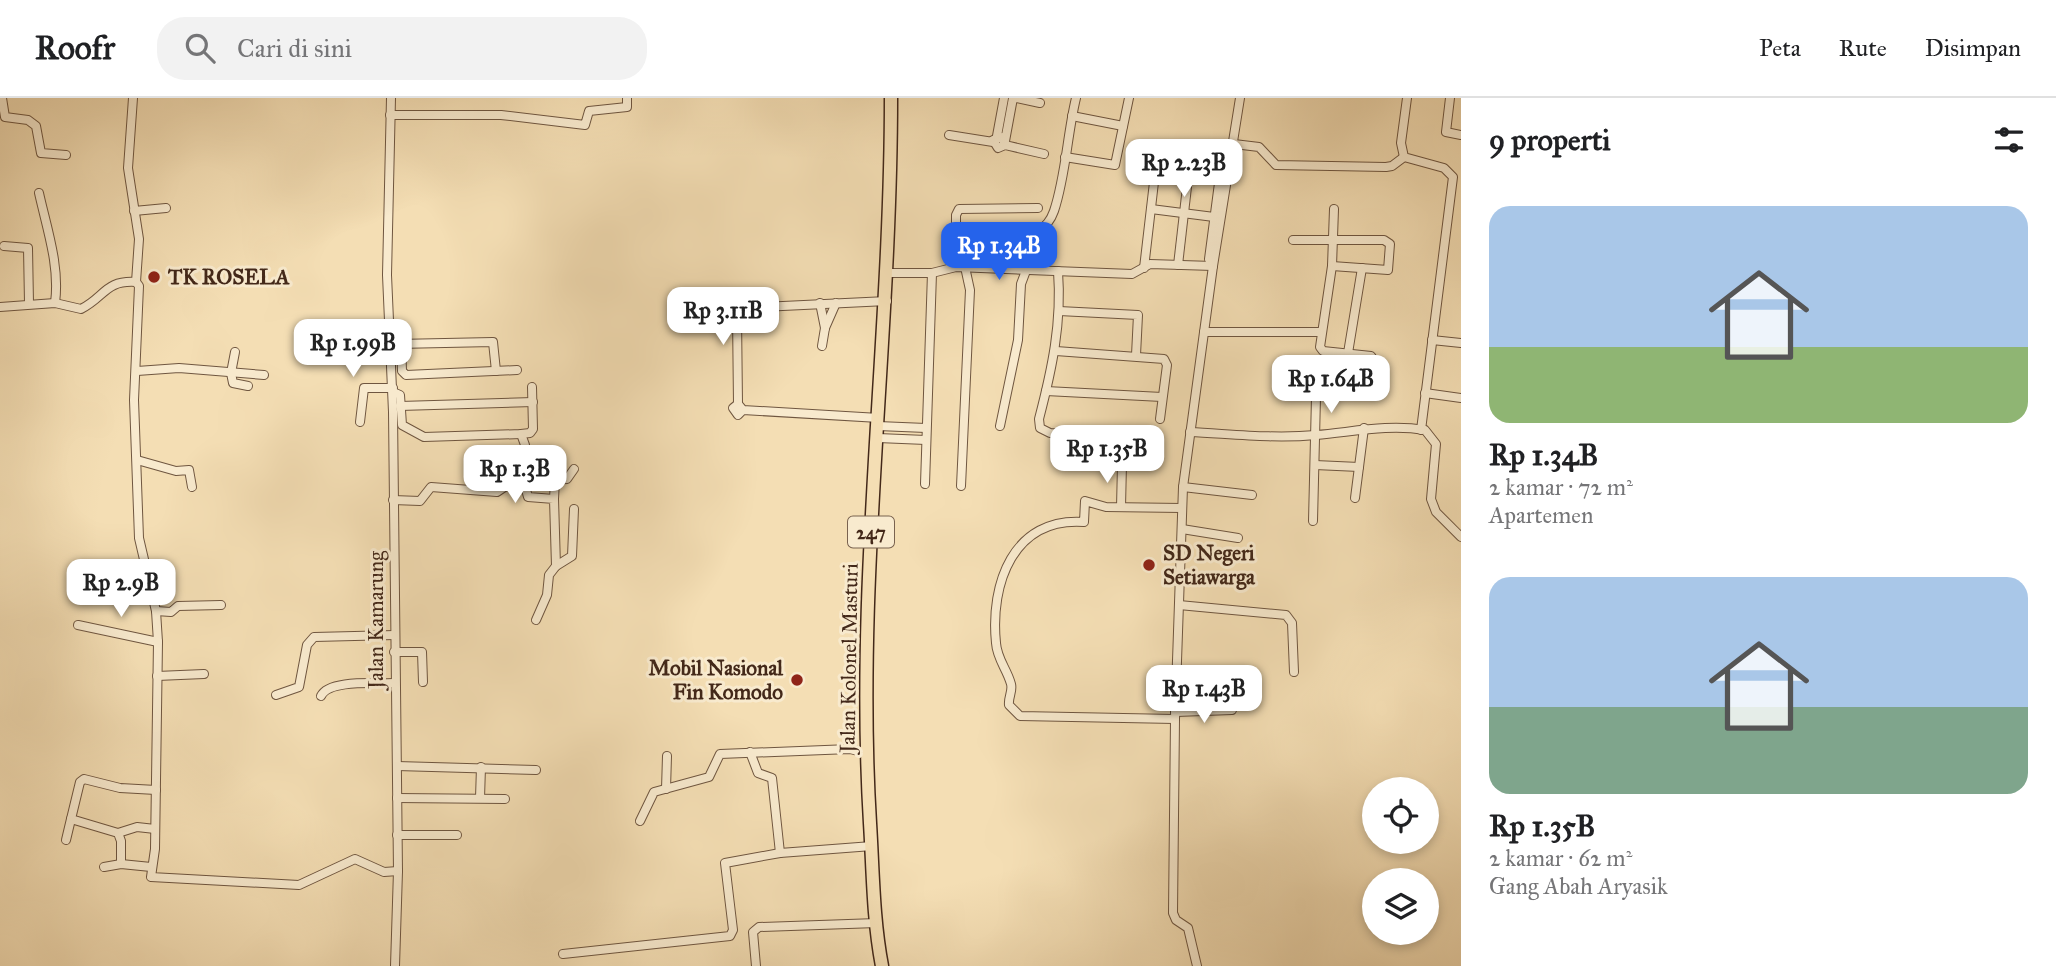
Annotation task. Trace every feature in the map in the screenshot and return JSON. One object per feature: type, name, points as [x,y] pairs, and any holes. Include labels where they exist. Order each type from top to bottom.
[{"type":"main road","name":"Jalan Kolonel Masturi","points":[[882,966],[866,753],[866,603],[889,272],[891,98]]},
{"type":"street","points":[[2,98],[1,110],[5,117],[28,120],[36,125],[41,153],[66,155]]},
{"type":"street","points":[[133,98],[128,168],[139,239],[136,282],[141,292],[136,318],[137,371],[134,400],[140,547],[156,611],[158,642],[155,829],[150,875],[155,880],[260,881],[291,885],[310,882],[355,859],[384,872],[398,871]]},
{"type":"street","name":"Jalan Kamarung","points":[[391,98],[387,275],[393,390],[398,871],[395,966]]},
{"type":"street","points":[[390,115],[501,115],[587,124],[589,111],[627,107],[627,98]]},
{"type":"street","points":[[1000,141],[1004,98]]},
{"type":"street","points":[[1000,141],[1015,98],[1040,103]]},
{"type":"street","points":[[1000,426],[1018,341],[1021,284],[1030,268],[1030,245],[1037,230],[1053,212],[1076,98]]},
{"type":"street","points":[[1065,157],[1115,165],[1129,98]]},
{"type":"street","points":[[1210,266],[1234,145],[1240,98]]},
{"type":"street","points":[[1404,157],[1402,143],[1407,98]]},
{"type":"street","points":[[1461,101],[1450,99],[1446,130],[1448,134],[1461,135]]},
{"type":"street","points":[[1072,116],[1123,126]]},
{"type":"street","points":[[949,135],[1000,141],[1044,153]]},
{"type":"street","points":[[1234,145],[1259,147],[1276,165],[1386,167],[1398,163],[1404,157]]},
{"type":"street","points":[[1404,157],[1457,174],[1450,201],[1421,429]]},
{"type":"street","points":[[1144,268],[1156,164],[1163,161],[1190,161],[1221,168],[1204,332],[1183,487],[1175,716],[1173,917],[1188,928],[1197,966]]},
{"type":"street","points":[[1178,265],[1190,161]]},
{"type":"street","points":[[39,193],[45,225],[52,240],[57,286],[55,303]]},
{"type":"street","points":[[1450,201],[1461,204]]},
{"type":"street","points":[[134,211],[166,208]]},
{"type":"street","points":[[961,486],[970,290],[960,267],[956,215],[959,209],[1038,208]]},
{"type":"street","points":[[1151,209],[1214,217]]},
{"type":"street","points":[[1313,521],[1316,397],[1321,392],[1361,389],[1369,385],[1374,358],[1322,350],[1320,332],[1332,266],[1334,209]]},
{"type":"street","points":[[1293,240],[1388,242],[1389,269],[1332,266]]},
{"type":"street","points":[[4,246],[28,248],[30,303]]},
{"type":"street","points":[[889,272],[932,273],[960,267],[1132,274],[1150,264],[1210,266]]},
{"type":"street","points":[[1348,353],[1362,268]]},
{"type":"street","points":[[1058,271],[1056,351],[1039,419],[1043,430],[1152,439]]},
{"type":"street","points":[[925,484],[932,273]]},
{"type":"street","points":[[0,307],[55,303],[81,309],[111,284],[136,282]]},
{"type":"street","points":[[887,301],[743,308],[739,311],[741,407],[878,427],[926,428]]},
{"type":"street","points":[[820,303],[825,328]]},
{"type":"street","points":[[822,346],[825,328],[836,303]]},
{"type":"street","points":[[1059,311],[1138,315],[1136,355]]},
{"type":"street","points":[[1204,332],[1320,332]]},
{"type":"street","points":[[1432,340],[1461,343]]},
{"type":"street","points":[[391,345],[493,342],[496,371]]},
{"type":"street","points":[[401,344],[402,371],[406,375],[517,370]]},
{"type":"street","points":[[1056,351],[1136,355],[1166,361],[1160,419]]},
{"type":"street","points":[[235,352],[230,373],[234,384],[248,386]]},
{"type":"street","points":[[137,371],[179,368],[264,375]]},
{"type":"street","points":[[360,422],[364,388],[393,390],[400,395],[402,425],[422,437],[522,434],[533,431],[532,387]]},
{"type":"street","points":[[1046,391],[1162,397]]},
{"type":"street","points":[[1425,393],[1461,398]]},
{"type":"street","points":[[400,406],[533,402]]},
{"type":"street","points":[[878,427],[898,438],[926,440]]},
{"type":"street","points":[[898,438],[899,428]]},
{"type":"street","points":[[1190,432],[1317,435],[1364,428],[1421,429],[1428,433],[1436,444],[1431,499],[1433,507],[1461,537]]},
{"type":"street","points":[[1355,498],[1364,428]]},
{"type":"street","points":[[522,434],[526,445],[527,497],[554,499]]},
{"type":"street","points":[[137,460],[176,471],[189,470],[192,487]]},
{"type":"street","points":[[1121,507],[1122,464]]},
{"type":"street","points":[[1315,465],[1359,467]]},
{"type":"street","points":[[393,500],[420,501],[431,487],[497,492],[506,486],[525,482],[567,479],[574,469]]},
{"type":"street","points":[[555,480],[556,566]]},
{"type":"street","points":[[1183,487],[1252,495]]},
{"type":"street","points":[[1182,508],[1106,507],[1085,502],[1084,522],[1040,530],[1013,554],[1002,573],[996,632],[998,657],[1012,688],[1008,700],[1014,712],[1020,716],[1086,719],[1175,716],[1232,710]]},
{"type":"street","points":[[536,620],[547,595],[549,575],[556,566],[572,555],[574,509]]},
{"type":"street","points":[[1182,529],[1238,538]]},
{"type":"street","points":[[1179,604],[1290,618],[1294,672]]},
{"type":"street","points":[[156,611],[171,611],[178,606],[221,605]]},
{"type":"street","points":[[78,625],[158,642]]},
{"type":"street","points":[[276,695],[299,687],[307,645],[314,637],[394,635]]},
{"type":"street","points":[[394,652],[422,652],[423,682]]},
{"type":"street","points":[[157,676],[204,674]]},
{"type":"street","points":[[321,696],[324,690],[333,685],[394,683]]},
{"type":"street","points":[[640,821],[654,792],[709,777],[720,754],[850,749],[866,753]]},
{"type":"street","points":[[750,752],[758,773],[772,778],[780,853]]},
{"type":"street","points":[[666,789],[667,756]]},
{"type":"street","points":[[397,766],[536,770]]},
{"type":"street","points":[[480,798],[481,767]]},
{"type":"street","points":[[65,840],[79,787],[84,779],[120,788],[156,790]]},
{"type":"street","points":[[397,798],[505,799]]},
{"type":"street","points":[[71,819],[118,833],[137,827],[155,829]]},
{"type":"street","points":[[118,833],[121,841],[121,864]]},
{"type":"street","points":[[397,835],[457,835]]},
{"type":"street","points":[[563,954],[730,936],[733,930],[725,863],[780,853],[872,846]]},
{"type":"street","points":[[104,867],[121,864],[151,867]]},
{"type":"street","points":[[755,966],[753,932],[760,927],[877,923]]},
{"type":"place","name":"TK ROSELA","points":[[154,277]]},
{"type":"place","name":"SD Negeri Setiawarga","points":[[1149,565]]},
{"type":"place","name":"Mobil Nasional Fin Komodo","points":[[797,680]]}]
